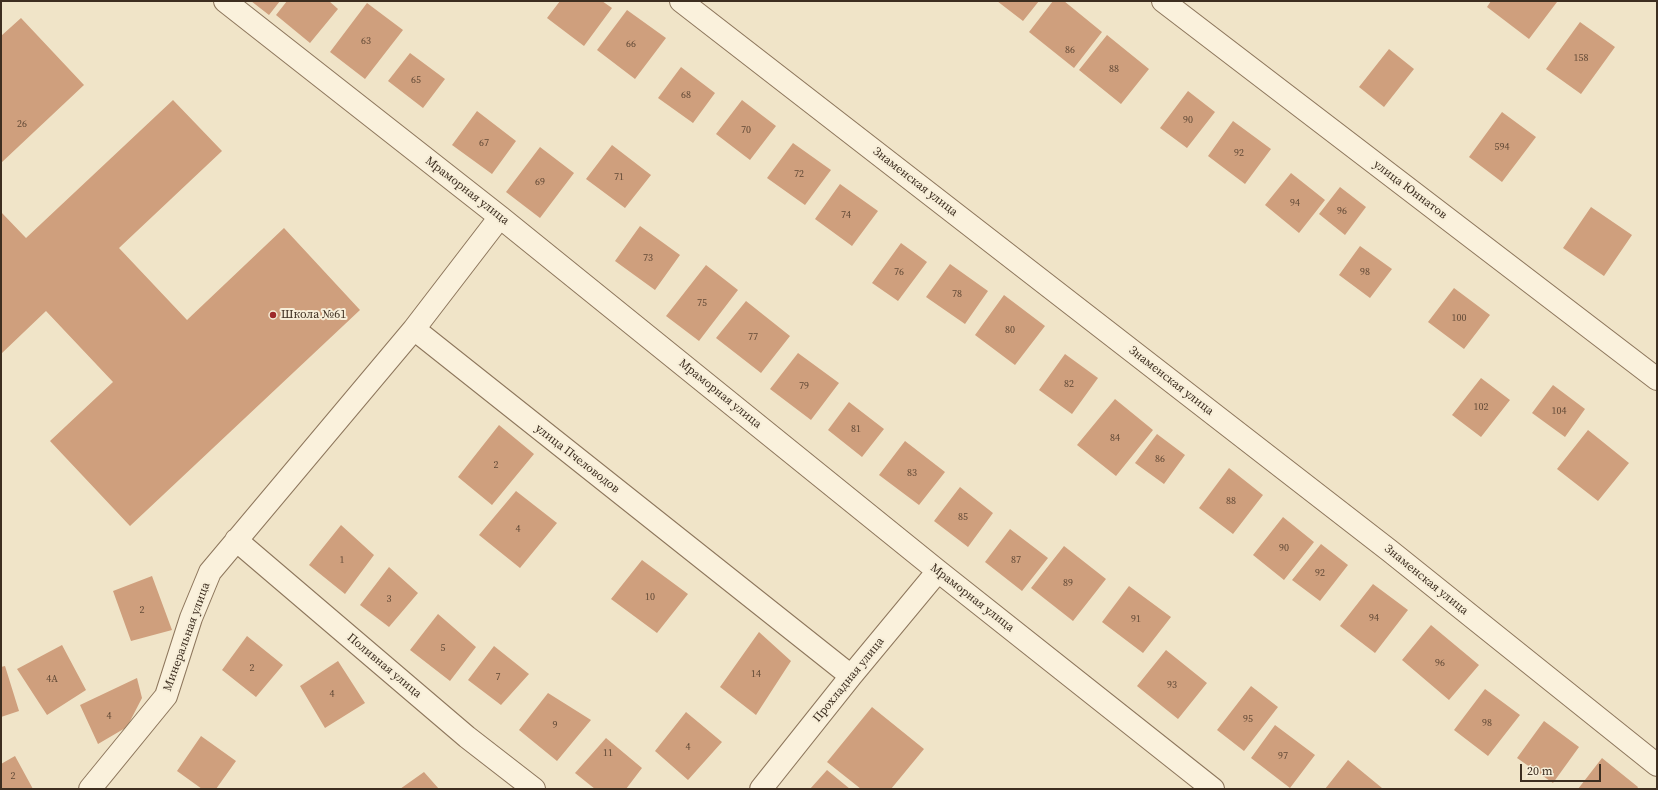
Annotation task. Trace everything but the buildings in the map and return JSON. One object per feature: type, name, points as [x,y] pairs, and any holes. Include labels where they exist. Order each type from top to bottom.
[{"type":"street","name":"Мраморная улица","points":[[225,1],[500,217],[938,572],[1213,789]]},
{"type":"street","name":"Знаменская улица","points":[[681,1],[1390,551],[1657,765]]},
{"type":"street","name":"улица Юннатов","points":[[1163,1],[1657,379]]},
{"type":"street","points":[[414,329],[500,217]]},
{"type":"street","name":"Минеральная улица","points":[[90,789],[166,696],[191,618],[210,572],[414,329]]},
{"type":"street","name":"улица Пчеловодов","points":[[414,329],[851,676]]},
{"type":"street","name":"Поливная улица","points":[[236,540],[467,736],[534,789]]},
{"type":"street","name":"Прохладная улица","points":[[761,789],[851,676],[938,572]]},
{"type":"place","name":"Школа №61","points":[[273,315]]}]
